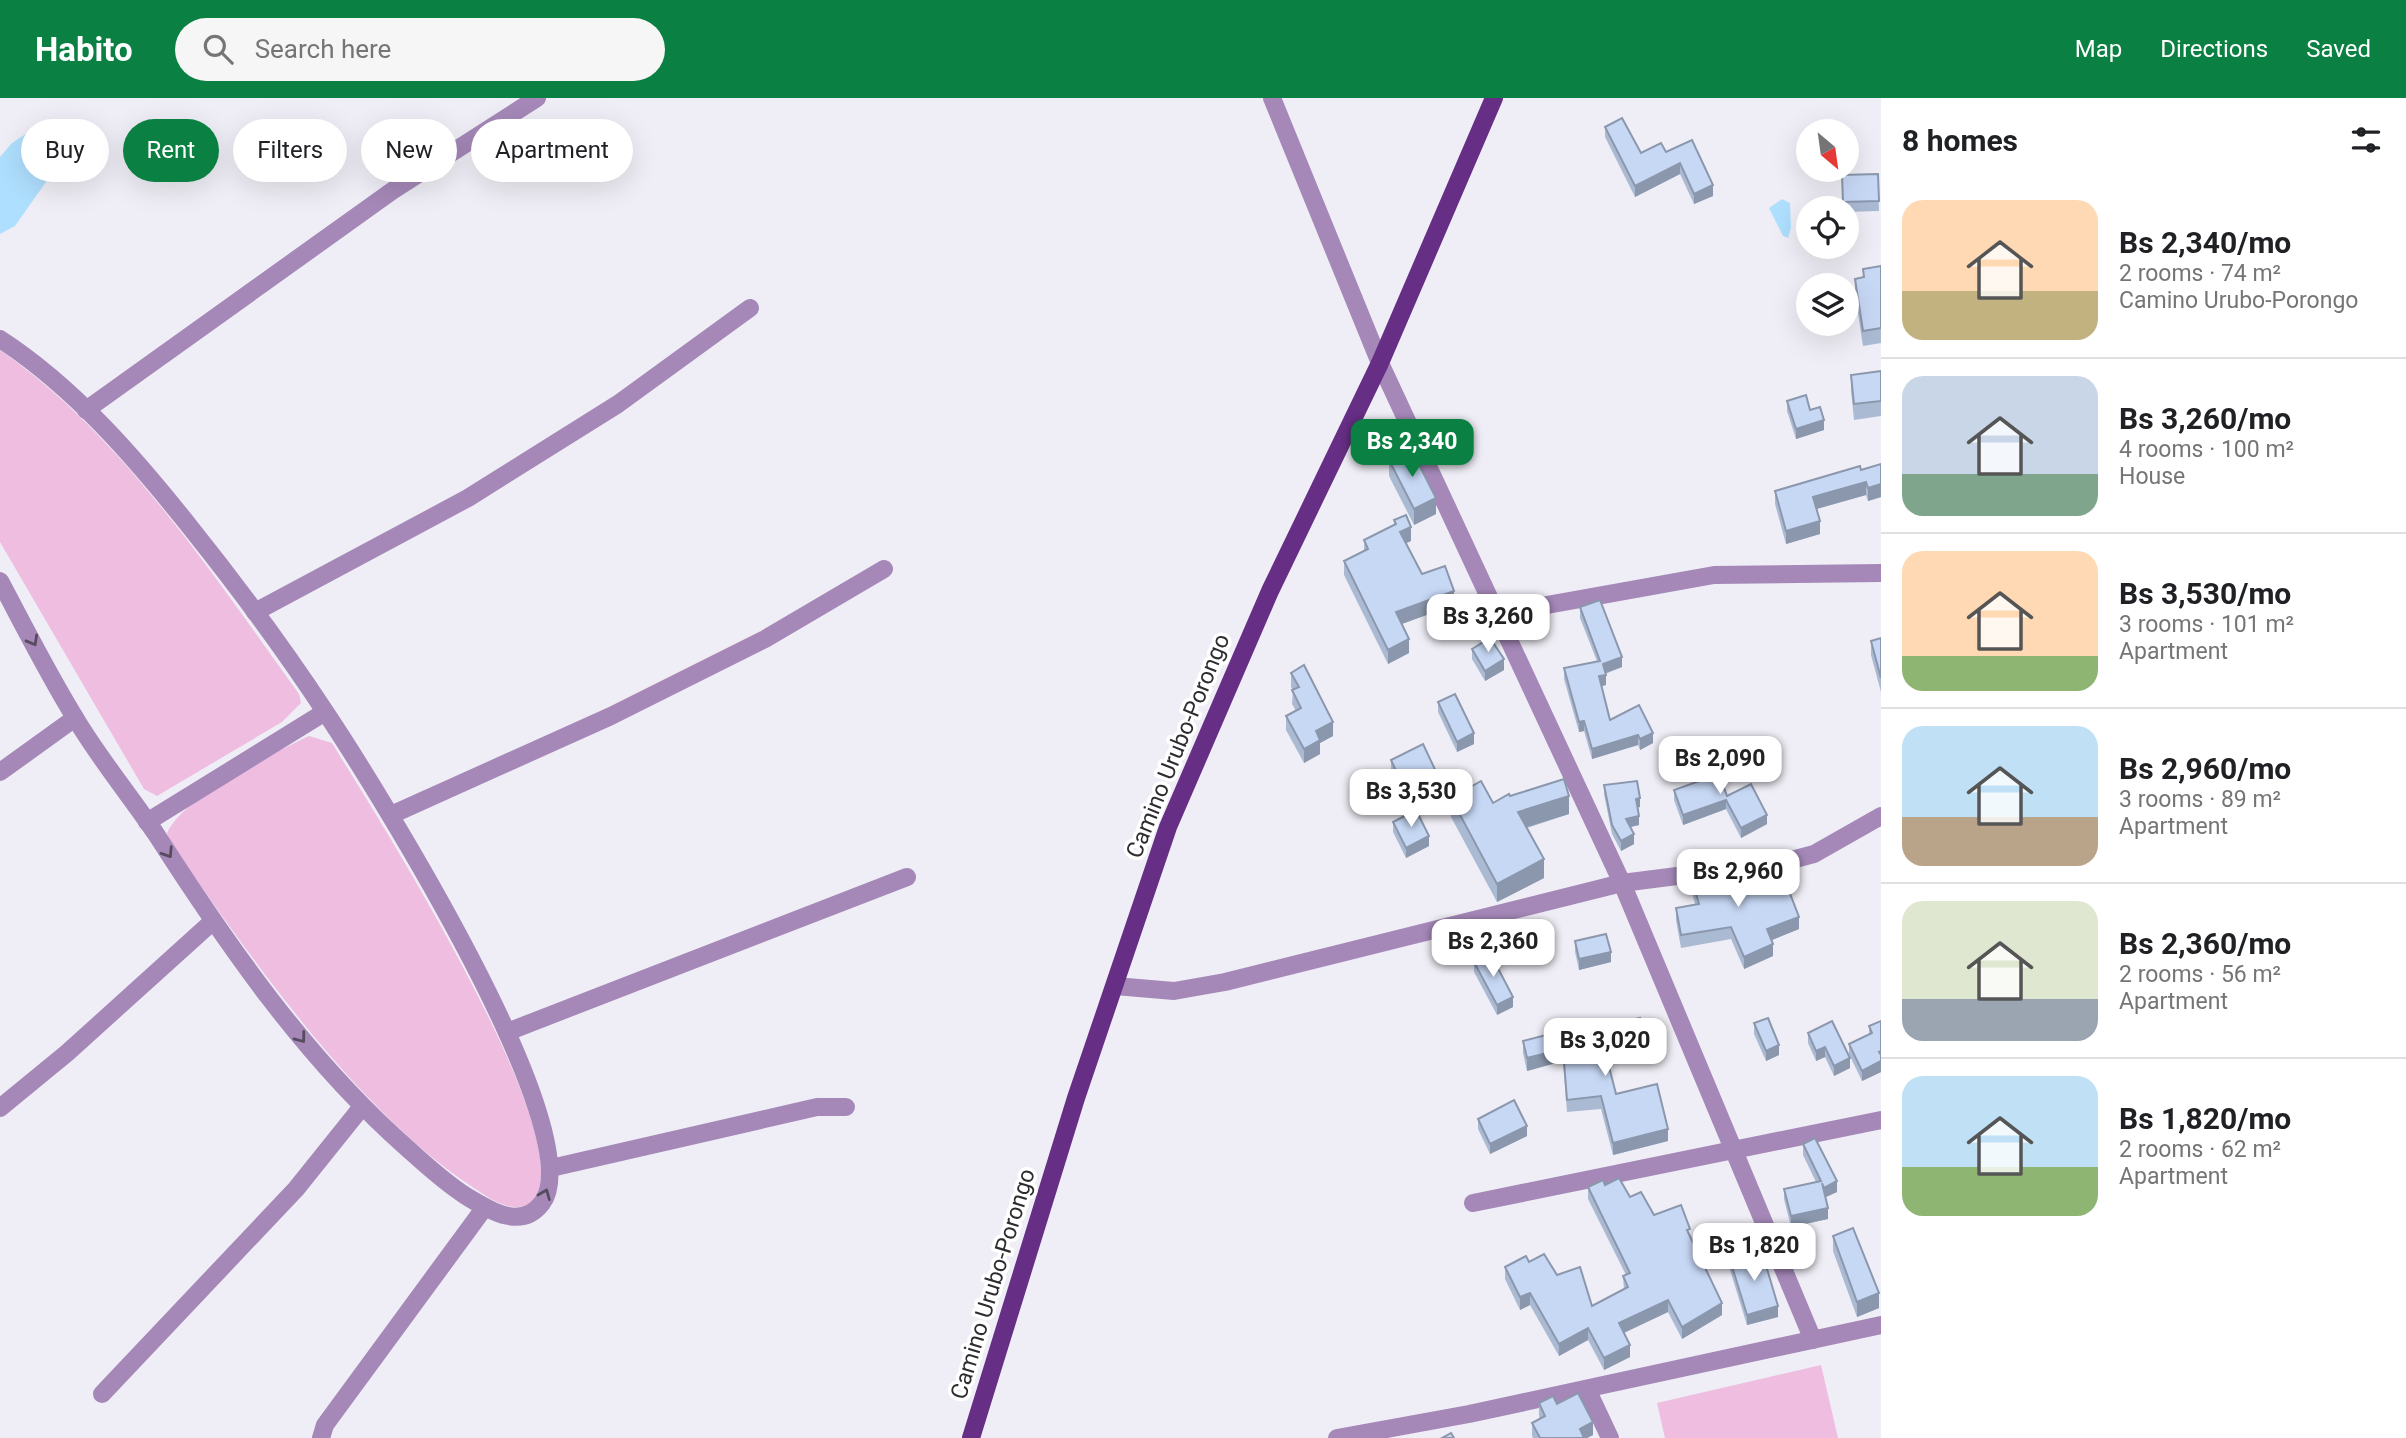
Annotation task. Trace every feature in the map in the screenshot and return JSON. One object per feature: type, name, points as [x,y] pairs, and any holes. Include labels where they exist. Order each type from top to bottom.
[{"type":"main road","name":"Camino Urubo-Porongo","points":[[971,1438],[1076,1098],[1168,827],[1216,710],[1270,591],[1380,363],[1494,98]]},
{"type":"street","points":[[86,410],[392,191],[537,98]]},
{"type":"street","points":[[1272,98],[1380,363],[1622,883],[1813,1340]]},
{"type":"street","points":[[255,612],[468,498],[618,404],[750,308]]},
{"type":"street","points":[[0,339],[22,353],[86,410],[188,525],[255,612],[325,712],[391,815],[452,923],[507,1032],[532,1096],[551,1168],[548,1191],[542,1205],[528,1216],[506,1217],[449,1185],[361,1108],[314,1054],[212,922],[148,822],[75,718],[0,581]]},
{"type":"street","points":[[391,815],[611,716],[765,639],[884,569]]},
{"type":"street","points":[[1497,614],[1714,575],[1881,573]]},
{"type":"street","points":[[148,822],[325,712]]},
{"type":"street","points":[[0,772],[75,718]]},
{"type":"street","points":[[1115,986],[1174,991],[1225,982],[1622,883],[1780,863],[1814,854],[1881,816]]},
{"type":"street","points":[[507,1032],[907,877]]},
{"type":"street","points":[[0,1108],[67,1053],[212,922]]},
{"type":"street","points":[[551,1168],[817,1107],[846,1107]]},
{"type":"street","points":[[102,1394],[296,1189],[361,1108]]},
{"type":"street","points":[[1473,1203],[1735,1152],[1881,1120]]},
{"type":"street","points":[[321,1438],[325,1425],[485,1207]]},
{"type":"street","points":[[1337,1438],[1587,1389],[1881,1325]]},
{"type":"street","points":[[1587,1389],[1610,1438]]},
{"type":"shaded area","points":[[0,350],[44,384],[126,465],[199,555],[299,694],[301,703],[282,722],[157,796],[144,789],[0,542]]},
{"type":"shaded area","points":[[309,736],[332,743],[427,901],[504,1050],[530,1117],[541,1170],[531,1202],[524,1206],[509,1206],[494,1201],[431,1156],[348,1076],[271,982],[171,844],[167,833],[176,819],[191,805],[230,777]]},
{"type":"shaded area","points":[[1821,1365],[1838,1438],[1665,1438],[1657,1403]]},
{"type":"water","points":[[21,137],[21,182],[46,182],[15,226],[0,234],[0,157]]},
{"type":"water","points":[[1782,199],[1790,203],[1791,228],[1788,238],[1783,236],[1769,208]]},
{"type":"building","points":[[1622,118],[1641,153],[1661,143],[1666,152],[1692,140],[1713,185],[1694,194],[1680,163],[1635,186],[1605,127]]},
{"type":"building","points":[[1878,174],[1879,201],[1859,202],[1859,196],[1843,196],[1842,182],[1859,182],[1859,175]]},
{"type":"building","points":[[1881,266],[1881,328],[1863,331],[1859,278],[1864,277],[1863,269]]},
{"type":"building","points":[[1881,371],[1881,401],[1854,404],[1851,375]]},
{"type":"building","points":[[1806,395],[1810,410],[1820,407],[1824,420],[1796,429],[1787,401]]},
{"type":"building","points":[[1411,449],[1436,498],[1414,509],[1389,460]]},
{"type":"building","points":[[1881,464],[1881,484],[1868,488],[1866,482],[1813,497],[1820,521],[1786,531],[1775,491],[1860,466],[1861,470]]},
{"type":"building","points":[[1406,515],[1411,527],[1400,532],[1422,574],[1445,566],[1454,591],[1396,612],[1409,639],[1388,650],[1344,561],[1368,549],[1364,540],[1396,524],[1394,520]]},
{"type":"building","points":[[1600,600],[1622,657],[1603,664],[1606,675],[1599,676],[1610,720],[1639,705],[1653,733],[1640,739],[1638,735],[1592,749],[1584,721],[1579,722],[1564,668],[1600,661],[1580,607]]},
{"type":"building","points":[[1490,638],[1504,659],[1485,671],[1472,649]]},
{"type":"building","points":[[1881,638],[1881,678],[1871,641]]},
{"type":"building","points":[[1304,665],[1333,722],[1316,731],[1320,740],[1304,749],[1286,716],[1301,708],[1292,690],[1299,687],[1291,673]]},
{"type":"building","points":[[1455,694],[1474,733],[1457,742],[1438,702]]},
{"type":"building","points":[[1423,744],[1439,778],[1407,794],[1391,760]]},
{"type":"building","points":[[1713,757],[1727,796],[1751,784],[1767,815],[1741,828],[1726,800],[1683,815],[1674,790],[1705,779],[1698,762]]},
{"type":"building","points":[[1564,779],[1569,796],[1518,812],[1544,859],[1497,884],[1451,798],[1481,781],[1493,803],[1509,794],[1510,796]]},
{"type":"building","points":[[1637,781],[1639,816],[1626,819],[1634,834],[1621,841],[1612,825],[1604,785]]},
{"type":"building","points":[[1416,810],[1429,836],[1406,848],[1393,822]]},
{"type":"building","points":[[1739,867],[1750,891],[1784,878],[1799,917],[1767,929],[1773,944],[1744,957],[1731,927],[1681,935],[1676,908],[1699,904],[1691,876],[1709,871],[1711,876]]},
{"type":"building","points":[[1606,934],[1611,952],[1579,959],[1575,941]]},
{"type":"building","points":[[1490,953],[1513,997],[1497,1005],[1474,962]]},
{"type":"building","points":[[1640,1018],[1645,1042],[1605,1051],[1616,1094],[1657,1084],[1668,1129],[1613,1143],[1601,1096],[1567,1100],[1563,1049],[1527,1058],[1523,1041],[1581,1026],[1586,1042],[1611,1036],[1609,1025]]},
{"type":"building","points":[[1768,1018],[1779,1045],[1766,1051],[1754,1023]]},
{"type":"building","points":[[1832,1021],[1850,1058],[1834,1066],[1825,1047],[1816,1051],[1808,1033]]},
{"type":"building","points":[[1881,1021],[1881,1061],[1862,1071],[1849,1044],[1872,1033],[1869,1026]]},
{"type":"building","points":[[1514,1100],[1527,1126],[1490,1144],[1478,1119]]},
{"type":"building","points":[[1815,1138],[1837,1181],[1824,1188],[1822,1183],[1828,1208],[1791,1216],[1784,1189],[1821,1181],[1803,1144]]},
{"type":"building","points":[[1619,1178],[1630,1197],[1641,1192],[1654,1215],[1681,1205],[1690,1229],[1687,1230],[1722,1303],[1682,1327],[1668,1300],[1619,1323],[1630,1345],[1604,1358],[1588,1328],[1559,1344],[1530,1293],[1520,1297],[1505,1267],[1526,1256],[1529,1262],[1544,1254],[1557,1275],[1580,1267],[1592,1306],[1628,1287],[1623,1276],[1630,1273],[1588,1187],[1603,1180],[1605,1185]]},
{"type":"building","points":[[1853,1228],[1879,1293],[1857,1302],[1833,1236]]},
{"type":"building","points":[[1762,1252],[1778,1306],[1747,1315],[1730,1260]]},
{"type":"building","points":[[1578,1393],[1593,1422],[1580,1429],[1584,1438],[1540,1438],[1532,1423],[1545,1416],[1539,1403],[1553,1396],[1557,1404]]}]
